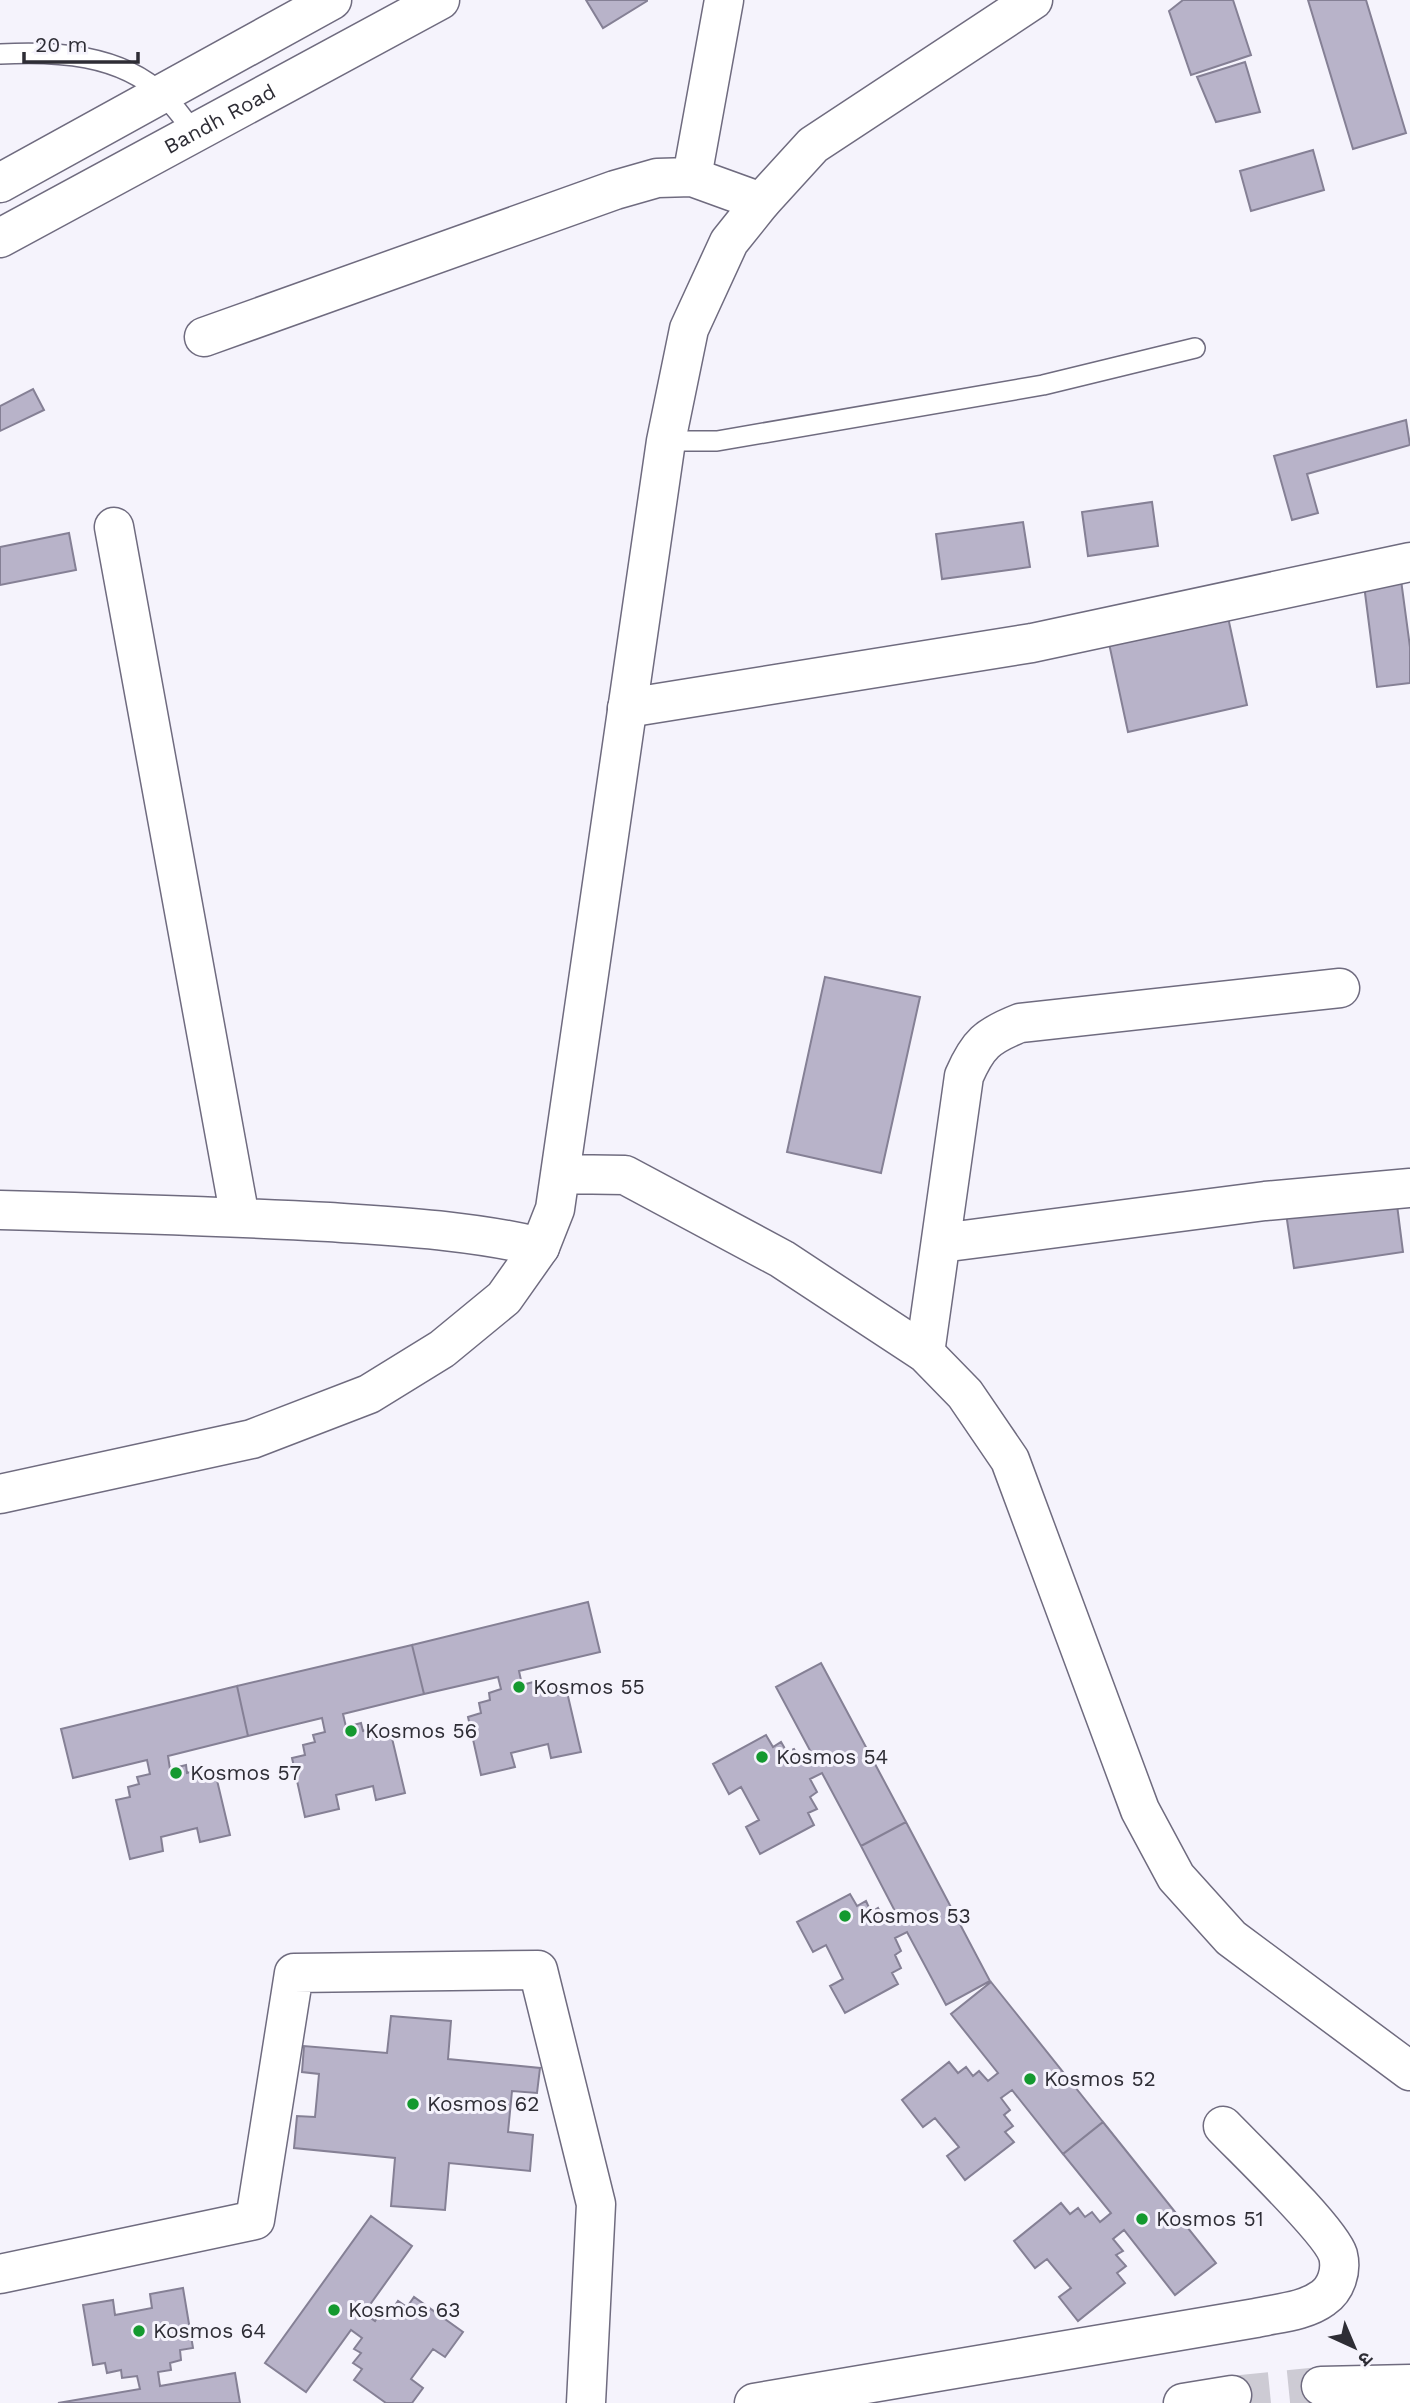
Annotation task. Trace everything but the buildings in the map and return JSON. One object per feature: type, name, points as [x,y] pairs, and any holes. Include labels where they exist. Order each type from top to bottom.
[{"type":"street","points":[[0,183],[332,0]]},
{"type":"street","name":"Bandh Road","points":[[0,238],[440,0]]},
{"type":"street","points":[[692,177],[724,0]]},
{"type":"street","points":[[0,1494],[252,1439],[369,1394],[442,1349],[504,1298],[540,1247],[555,1209],[666,441],[689,329],[730,242],[761,202],[813,145],[1033,0]]},
{"type":"street","points":[[204,337],[615,190],[657,178],[692,177],[761,202]]},
{"type":"street","points":[[114,527],[240,1217]]},
{"type":"street","points":[[627,708],[1032,643],[1410,562]]},
{"type":"street","points":[[925,1353],[964,1076],[976,1049],[996,1032],[1020,1023],[1340,988]]},
{"type":"street","points":[[559,1174],[625,1175],[782,1259],[925,1353],[965,1394],[1010,1460],[1140,1810],[1176,1877],[1231,1938],[1410,2071]]},
{"type":"street","points":[[941,1243],[1265,1201],[1410,1188]]},
{"type":"street","points":[[1,1204],[444,1230],[491,1236],[540,1247]]},
{"type":"street","points":[[0,2274],[255,2220],[294,1973],[538,1970],[596,2204],[586,2403]]},
{"type":"street","points":[[754,2403],[1256,2318],[1298,2309],[1323,2298],[1333,2288],[1339,2274],[1338,2254],[1323,2231],[1223,2126]]},
{"type":"street","points":[[1321,2386],[1410,2384]]},
{"type":"street","points":[[1183,2403],[1232,2395]]},
{"type":"lane","points":[[0,54],[33,52],[112,64],[132,72],[163,95],[195,132]]},
{"type":"lane","points":[[666,441],[717,442],[1029,387],[1195,348]]},
{"type":"tunnel","points":[[1232,2395],[1321,2386]]},
{"type":"place","name":"Kosmos 55","points":[[519,1687]]},
{"type":"place","name":"Kosmos 56","points":[[351,1731]]},
{"type":"place","name":"Kosmos 54","points":[[762,1757]]},
{"type":"place","name":"Kosmos 57","points":[[176,1773]]},
{"type":"place","name":"Kosmos 53","points":[[845,1916]]},
{"type":"place","name":"Kosmos 52","points":[[1030,2079]]},
{"type":"place","name":"Kosmos 62","points":[[413,2104]]},
{"type":"place","name":"Kosmos 51","points":[[1142,2219]]},
{"type":"place","name":"Kosmos 63","points":[[334,2310]]},
{"type":"place","name":"Kosmos 64","points":[[139,2331]]}]
